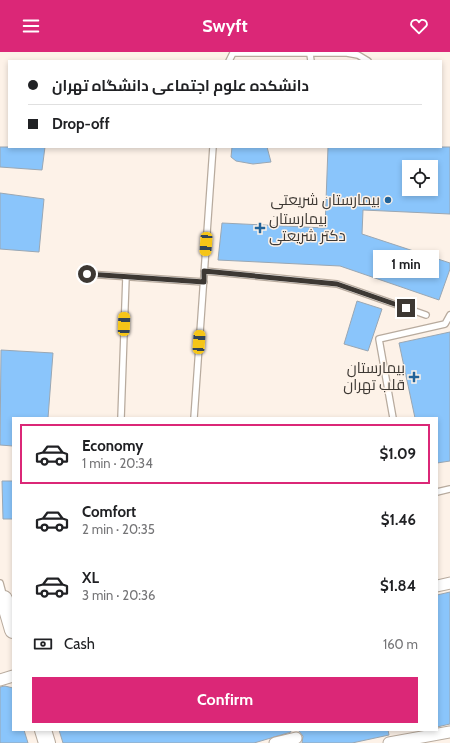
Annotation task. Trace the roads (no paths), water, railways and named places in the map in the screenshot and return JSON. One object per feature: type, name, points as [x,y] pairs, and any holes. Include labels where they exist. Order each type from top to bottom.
[{"type":"street","points":[[438,586],[450,583]]},
{"type":"street","points":[[4,599],[12,627]]},
{"type":"street","points":[[0,680],[12,676]]},
{"type":"street","points":[[43,731],[47,743]]},
{"type":"street","points":[[389,743],[450,732]]},
{"type":"street","points":[[275,743],[296,738]]},
{"type":"lane","points":[[232,53],[359,53],[367,60]]},
{"type":"lane","points":[[310,54],[311,60]]},
{"type":"lane","points":[[194,417],[213,148]]},
{"type":"lane","points":[[204,271],[337,284],[426,314]]},
{"type":"lane","points":[[87,274],[204,282]]},
{"type":"lane","points":[[121,417],[126,277]]},
{"type":"lane","points":[[393,417],[379,339],[445,324],[450,315]]},
{"type":"lane","points":[[438,492],[450,489]]},
{"type":"lane","points":[[0,583],[4,599]]},
{"type":"place","name":"بیمارستان شریعتی","points":[[388,200]]},
{"type":"place","name":"بیمارستان دکتر شریعتی","points":[[260,228]]},
{"type":"place","name":"بیمارستان قلب تهران","points":[[414,377]]}]
